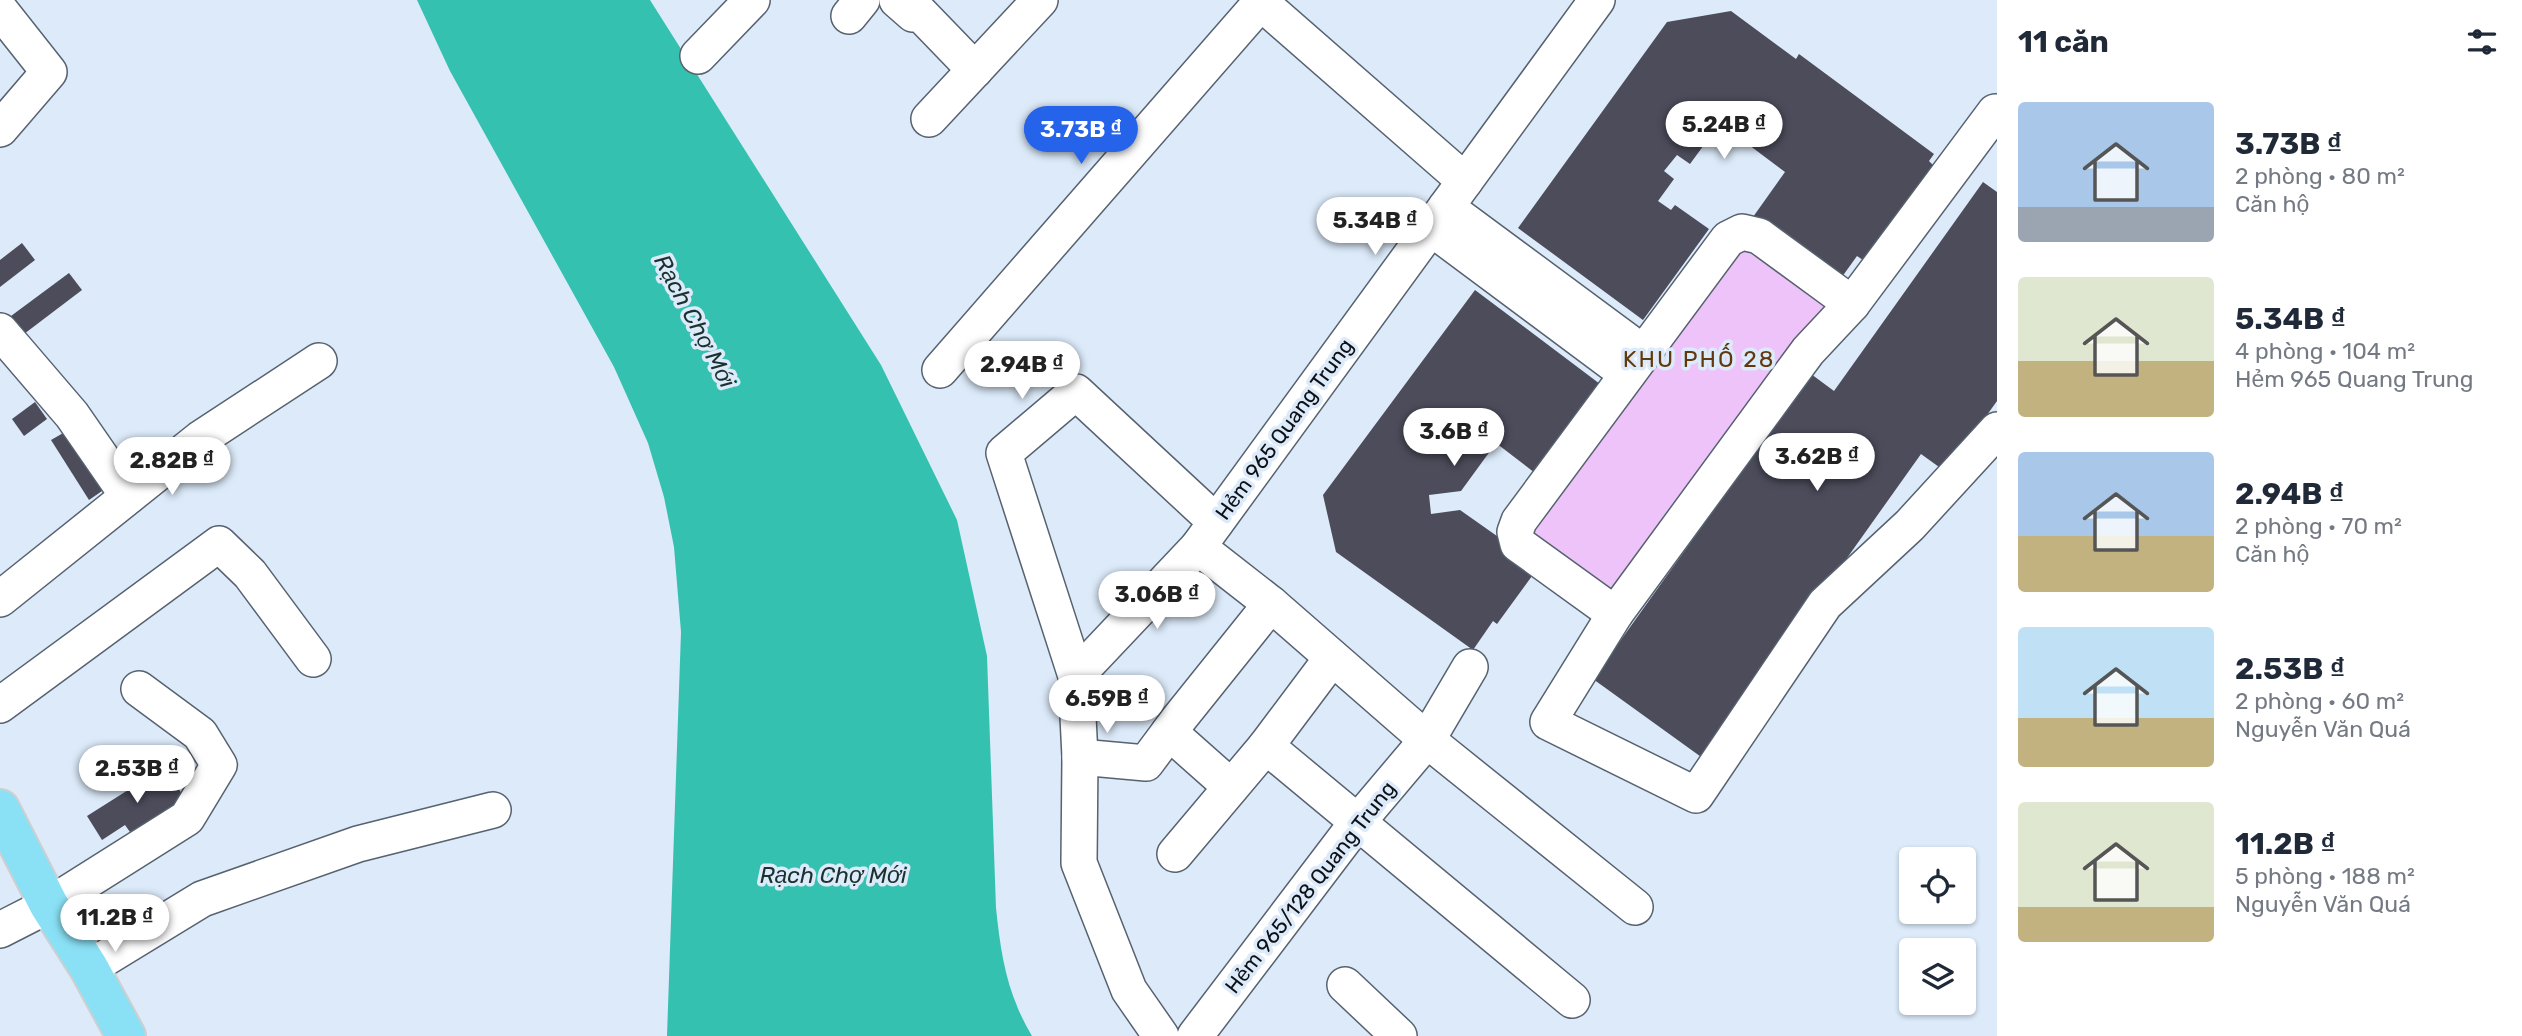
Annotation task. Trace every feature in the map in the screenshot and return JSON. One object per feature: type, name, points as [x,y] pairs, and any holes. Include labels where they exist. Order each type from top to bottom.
[{"type":"main road","points":[[0,809],[49,905],[89,968],[126,1036]]},
{"type":"street","points":[[698,56],[751,0]]},
{"type":"street","points":[[929,119],[1040,0]]},
{"type":"street","name":"Hẻm 965 Quang Trung","points":[[1076,676],[1207,535],[1597,0]]},
{"type":"street","points":[[940,370],[1261,1],[1447,205],[1634,363]]},
{"type":"street","points":[[915,4],[975,70]]},
{"type":"street","points":[[0,10],[49,72],[0,129]]},
{"type":"street","points":[[1995,112],[1852,304],[1808,351],[1615,614],[1548,722],[1696,795],[1825,604],[1910,525],[1997,430]]},
{"type":"street","points":[[1615,614],[1518,544],[1515,532],[1519,521],[1728,239],[1742,232],[1759,236],[1852,304]]},
{"type":"street","points":[[0,331],[72,415],[128,496]]},
{"type":"street","points":[[0,599],[200,439],[319,361]]},
{"type":"street","points":[[1161,1036],[1129,990],[1079,863],[1080,757],[1076,676],[1004,453],[1076,392],[1271,604],[1427,740],[1635,907]]},
{"type":"street","points":[[0,705],[219,544],[250,574],[313,659]]},
{"type":"street","points":[[1080,757],[1146,764],[1271,604]]},
{"type":"street","points":[[1175,854],[1265,746],[1332,658]]},
{"type":"street","points":[[1427,740],[1470,667]]},
{"type":"street","points":[[0,930],[49,905],[187,818],[219,765],[200,734],[139,689]]},
{"type":"street","points":[[1169,732],[1231,787]]},
{"type":"street","name":"Hẻm 965/128 Quang Trung","points":[[1195,1036],[1356,824],[1427,740]]},
{"type":"street","points":[[1265,746],[1572,1000]]},
{"type":"street","points":[[89,968],[202,899],[358,844],[493,810]]},
{"type":"street","points":[[1345,985],[1399,1036]]},
{"type":"shaded area","points":[[1751,248],[1826,302],[1828,308],[1615,596],[1532,540],[1536,522],[1735,251]]},
{"type":"water","name":"Rạch Chợ Mới","points":[[417,0],[650,0],[881,365],[957,520],[987,656],[996,908],[1000,942],[1011,990],[1032,1036],[667,1036],[681,632],[674,547],[664,497],[648,443],[614,367],[450,71]]},
{"type":"building","points":[[1731,11],[1796,59],[1799,54],[1934,154],[1929,161],[1935,167],[1866,262],[1857,256],[1839,281],[1753,217],[1785,172],[1733,133],[1728,102],[1704,105],[1709,138],[1690,164],[1677,155],[1664,171],[1674,179],[1658,201],[1671,210],[1675,205],[1709,229],[1643,320],[1518,228],[1667,22]]},
{"type":"building","points":[[1983,182],[1997,192],[1997,401],[1946,472],[1921,454],[1704,759],[1593,679],[1811,374],[1834,391]]},
{"type":"building","points":[[22,243],[35,260],[0,287],[0,260]]},
{"type":"building","points":[[69,273],[82,290],[24,334],[11,316]]},
{"type":"building","points":[[1475,290],[1600,384],[1535,473],[1496,443],[1461,491],[1429,495],[1431,514],[1460,510],[1534,562],[1527,572],[1532,576],[1497,624],[1493,621],[1473,650],[1336,552],[1323,495]]},
{"type":"building","points":[[35,402],[47,419],[24,436],[12,419]]},
{"type":"building","points":[[65,432],[102,491],[89,500],[51,440]]},
{"type":"building","points":[[163,768],[186,799],[130,832],[125,825],[102,840],[87,816]]},
{"type":"district","name":"KHU PHỐ 28","points":[[1699,359]]}]
